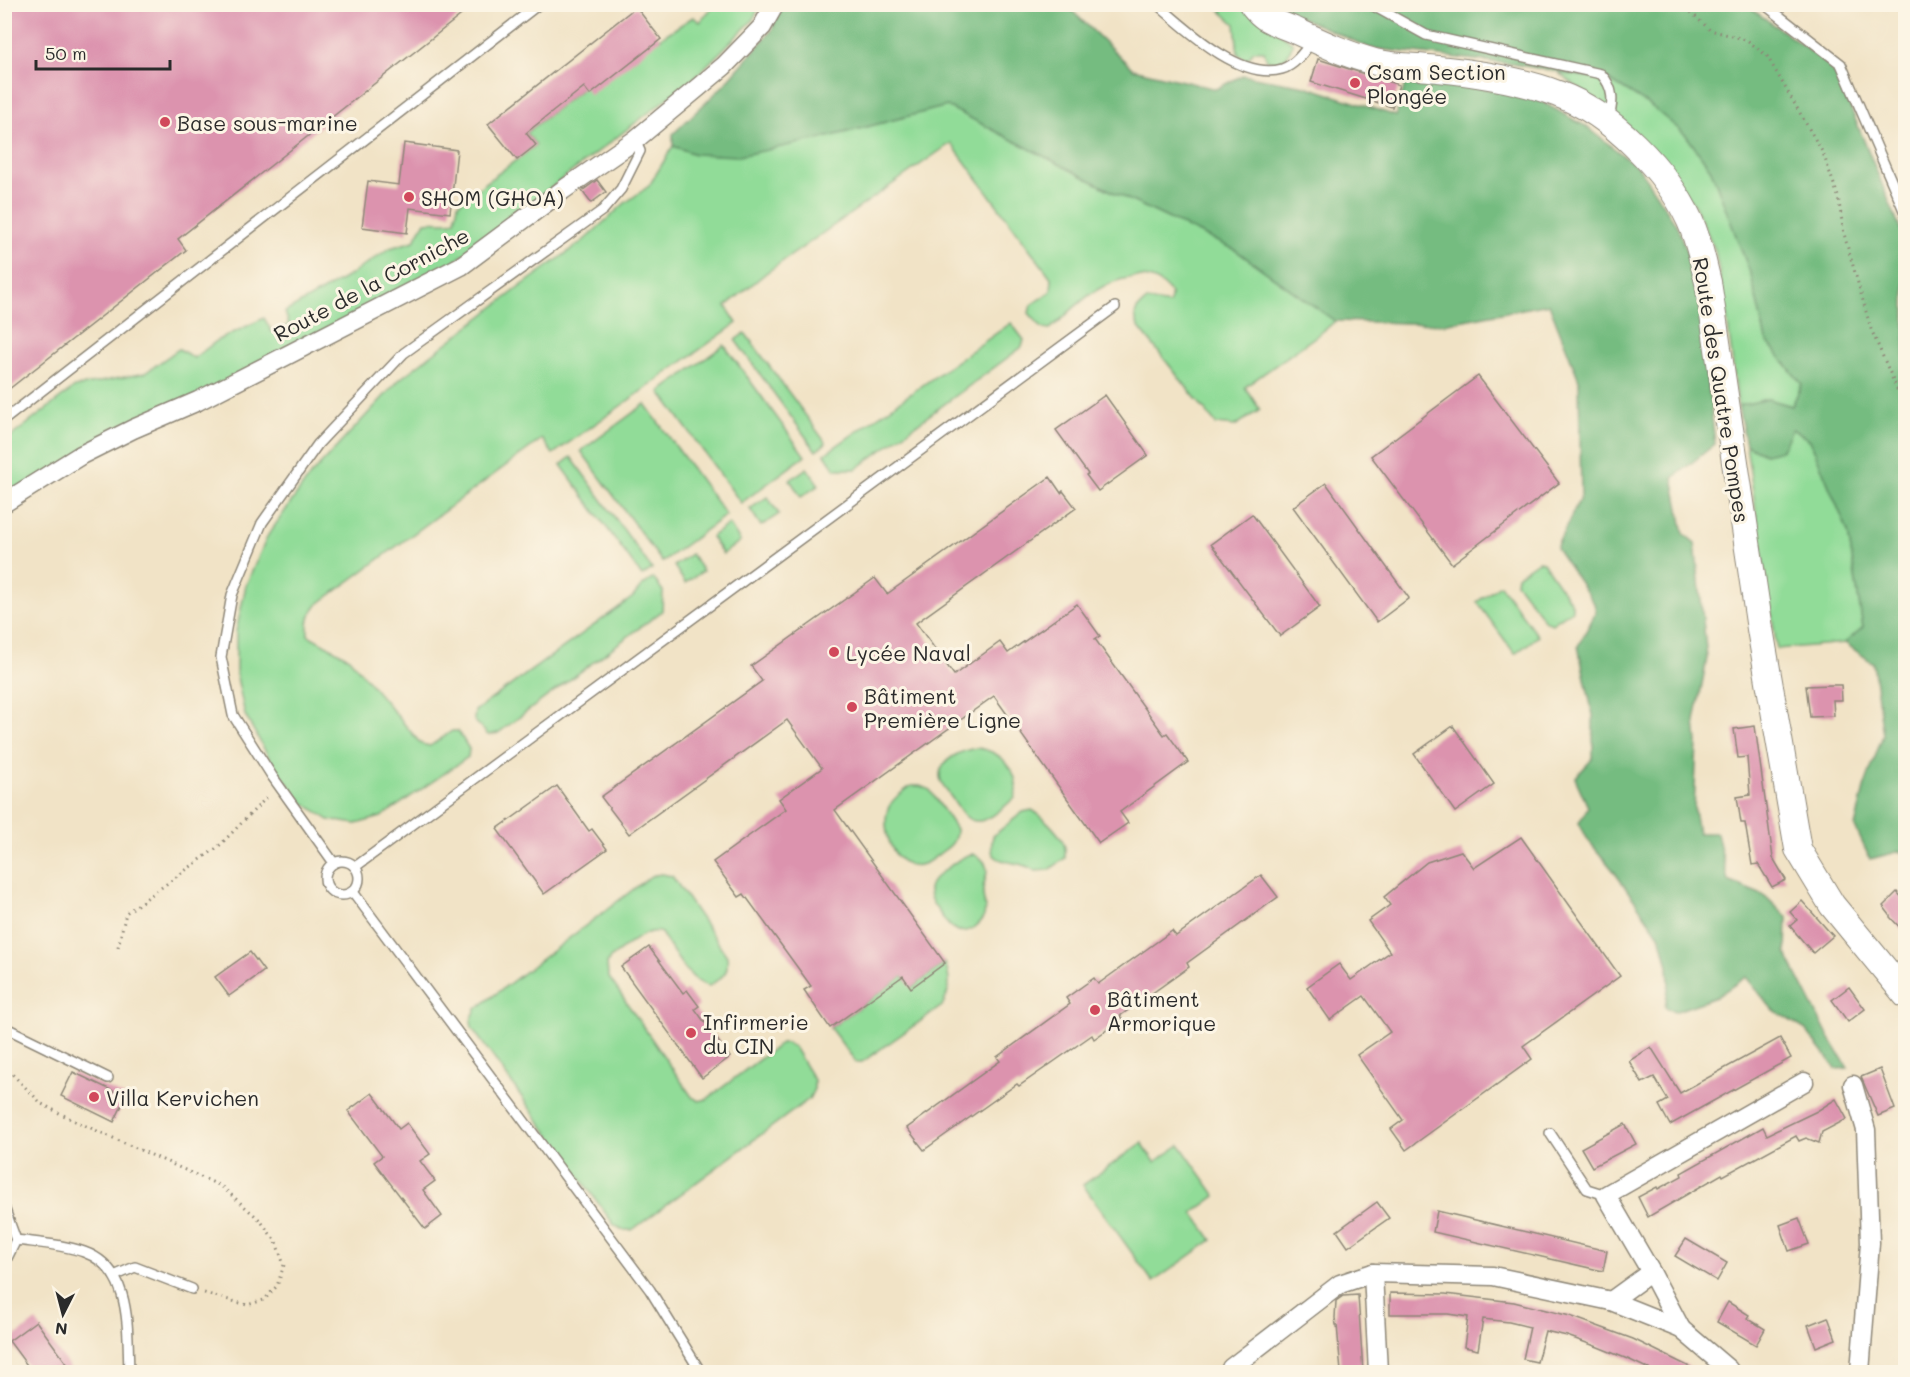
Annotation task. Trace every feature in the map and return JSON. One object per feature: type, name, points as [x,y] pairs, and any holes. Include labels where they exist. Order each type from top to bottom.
[{"type":"street","name":"Route de la Corniche","points":[[4,503],[81,455],[133,429],[198,402],[461,266],[635,140],[724,66],[762,27],[776,4]]},
{"type":"street","name":"Route des Quatre Pompes","points":[[1252,4],[1266,17],[1343,52],[1375,62],[1438,69],[1539,87],[1560,94],[1585,107],[1608,123],[1638,149],[1661,176],[1690,221],[1708,282],[1760,629],[1798,849],[1832,905],[1905,996]]},
{"type":"street","points":[[1681,1329],[1652,1272],[1606,1195],[1804,1082]]},
{"type":"street","points":[[1853,1085],[1866,1130],[1869,1232],[1860,1372]]},
{"type":"street","points":[[1611,1301],[1652,1272]]},
{"type":"street","points":[[1373,1273],[1378,1372]]},
{"type":"street","points":[[1232,1370],[1340,1284],[1373,1273],[1493,1276],[1611,1301],[1681,1329],[1730,1372]]},
{"type":"lane","points":[[4,420],[539,4]]},
{"type":"lane","points":[[1157,4],[1204,44],[1237,63],[1261,70],[1282,69],[1300,58],[1314,39]]},
{"type":"lane","points":[[1370,4],[1426,35],[1601,74],[1611,87],[1613,97],[1608,123]]},
{"type":"lane","points":[[1764,4],[1841,63],[1905,215]]},
{"type":"lane","points":[[334,863],[278,785],[233,715],[221,657],[232,595],[262,522],[318,444],[404,353],[603,210],[621,189],[640,151],[635,140]]},
{"type":"lane","points":[[355,867],[1115,307]]},
{"type":"lane","points":[[345,861],[355,867],[360,877],[353,892],[343,896],[328,888],[325,877],[334,863],[345,861]]},
{"type":"lane","points":[[353,892],[650,1290],[699,1372]]},
{"type":"lane","points":[[4,1027],[108,1078]]},
{"type":"lane","points":[[1550,1133],[1587,1189],[1606,1195]]},
{"type":"lane","points":[[4,1207],[16,1240],[4,1264]]},
{"type":"lane","points":[[16,1240],[84,1252],[97,1259],[114,1276],[120,1287],[126,1316],[129,1372]]},
{"type":"lane","points":[[114,1276],[135,1268],[192,1289]]},
{"type":"path","points":[[1682,4],[1710,30],[1747,40],[1767,56],[1823,153],[1838,196],[1844,234],[1871,329],[1900,396],[1905,417]]},
{"type":"path","points":[[118,946],[126,913],[218,847],[278,785]]},
{"type":"path","points":[[4,1066],[42,1104],[220,1186],[260,1220],[276,1242],[284,1265],[277,1286],[264,1300],[247,1305],[192,1289]]},
{"type":"green space","points":[[781,4],[1066,5],[1133,69],[1216,89],[1243,75],[1305,86],[1396,116],[1406,80],[1476,87],[1535,98],[1587,127],[1639,168],[1676,224],[1696,276],[1715,444],[1673,478],[1684,534],[1695,543],[1707,658],[1695,721],[1697,742],[1694,810],[1698,833],[1717,833],[1728,881],[1765,896],[1787,917],[1786,953],[1827,1034],[1848,1068],[1836,1069],[1806,1030],[1773,1010],[1746,977],[1716,997],[1674,1012],[1665,1007],[1669,983],[1668,966],[1661,938],[1613,870],[1588,840],[1579,823],[1588,807],[1575,778],[1593,758],[1593,715],[1578,646],[1596,612],[1594,603],[1556,548],[1581,496],[1579,380],[1549,304],[1443,324],[1335,321],[1235,250],[1117,194],[947,106],[828,137],[739,156],[695,154],[673,146],[673,134],[724,85],[772,30]]},
{"type":"green space","points":[[714,5],[761,5],[752,21],[694,78],[446,268],[5,496],[5,441],[75,387],[145,373],[179,349],[194,358],[218,340],[264,318],[272,332],[289,325],[285,312],[350,275],[390,248],[414,241],[425,222],[455,221],[458,204],[536,145],[526,133],[584,87],[693,17],[700,22]]},
{"type":"green space","points":[[1214,5],[1240,5],[1293,43],[1287,57],[1276,63],[1267,60],[1264,51],[1253,51],[1247,60],[1238,54],[1235,24]]},
{"type":"green space","points":[[1273,5],[1746,5],[1834,68],[1905,240],[1905,857],[1901,851],[1870,859],[1855,827],[1864,788],[1883,735],[1873,663],[1845,643],[1863,627],[1848,532],[1810,440],[1792,429],[1782,450],[1765,454],[1746,445],[1738,406],[1768,399],[1792,406],[1802,384],[1766,340],[1751,275],[1711,170],[1686,135],[1651,106],[1609,80],[1512,64],[1370,48]]},
{"type":"green space","points":[[1558,73],[1609,80],[1651,106],[1686,135],[1711,170],[1751,275],[1766,340],[1802,384],[1792,406],[1768,399],[1738,406],[1727,316],[1715,250],[1694,204],[1611,111]]},
{"type":"green space","points":[[947,106],[1117,194],[1235,250],[1335,321],[1245,387],[1260,410],[1235,426],[1216,424],[1138,326],[1136,311],[1147,300],[1169,304],[1171,296],[1169,291],[1155,280],[1139,277],[1112,282],[1085,299],[1050,329],[1042,328],[1029,313],[1031,305],[1051,291],[1052,279],[951,143],[766,273],[726,306],[737,323],[553,454],[542,439],[317,605],[309,618],[308,635],[349,658],[421,744],[430,746],[452,731],[458,731],[469,749],[468,757],[381,817],[356,824],[329,820],[301,801],[271,761],[245,715],[236,673],[236,632],[246,585],[268,535],[309,477],[400,379],[583,241],[625,203],[649,186],[673,146],[695,154],[828,137]]},
{"type":"green space","points":[[1011,323],[1024,340],[1022,347],[856,469],[835,469],[825,454]]},
{"type":"green space","points":[[745,333],[826,443],[816,451],[735,340]]},
{"type":"green space","points":[[724,345],[805,456],[741,503],[660,392]]},
{"type":"green space","points":[[645,404],[726,515],[662,562],[581,451]]},
{"type":"green space","points":[[1792,429],[1810,440],[1848,532],[1863,628],[1845,643],[1777,649],[1746,445],[1765,454]]},
{"type":"green space","points":[[571,457],[652,569],[642,576],[561,465]]},
{"type":"green space","points":[[807,468],[819,485],[801,497],[790,480]]},
{"type":"green space","points":[[767,497],[779,514],[761,526],[750,509]]},
{"type":"green space","points":[[729,524],[740,541],[723,554],[711,537]]},
{"type":"green space","points":[[691,554],[703,571],[685,583],[674,566]]},
{"type":"green space","points":[[1538,561],[1543,562],[1572,604],[1572,610],[1552,624],[1545,621],[1516,582],[1517,576]]},
{"type":"green space","points":[[653,578],[663,591],[662,611],[498,733],[488,735],[474,720],[475,711],[633,597]]},
{"type":"green space","points":[[1500,585],[1538,636],[1515,654],[1477,602]]},
{"type":"green space","points":[[977,748],[994,753],[1008,764],[1016,789],[1015,798],[982,821],[969,819],[963,814],[940,777],[943,765],[953,756]]},
{"type":"green space","points":[[911,786],[920,786],[930,790],[956,829],[953,842],[949,847],[928,862],[913,865],[904,862],[891,846],[886,824],[890,805],[899,794]]},
{"type":"green space","points":[[1032,810],[1056,832],[1065,848],[1065,858],[1049,870],[1035,871],[1020,864],[1004,861],[993,854],[993,836],[1023,812]]},
{"type":"green space","points":[[973,854],[983,860],[987,869],[983,891],[985,911],[978,925],[968,930],[958,931],[944,919],[932,901],[929,889],[930,884],[938,876],[960,859]]},
{"type":"green space","points":[[661,874],[672,876],[727,956],[726,971],[709,986],[702,984],[688,972],[661,933],[656,931],[642,935],[610,958],[607,964],[608,976],[692,1097],[699,1101],[707,1099],[781,1043],[794,1047],[814,1080],[814,1089],[809,1099],[632,1230],[623,1230],[614,1225],[472,1028],[471,1020],[476,1009],[651,876]]},
{"type":"green space","points":[[945,963],[949,985],[942,1006],[862,1062],[856,1062],[830,1028],[903,976],[912,988]]},
{"type":"green space","points":[[1142,1143],[1155,1162],[1180,1145],[1216,1196],[1193,1213],[1212,1240],[1153,1282],[1083,1185]]},
{"type":"building","name":"Base sous-marine","points":[[4,4],[475,4],[178,239],[186,250],[4,393]]},
{"type":"building","points":[[636,7],[661,39],[590,95],[584,87],[526,133],[536,145],[517,160],[488,124]]},
{"type":"building","name":"Csam Section Plongée","points":[[1318,59],[1399,85],[1392,107],[1311,82]]},
{"type":"building","name":"SHOM (GHOA)","points":[[404,143],[457,150],[450,213],[410,208],[407,233],[362,227],[368,181],[399,185]]},
{"type":"building","points":[[597,180],[606,192],[591,203],[582,191]]},
{"type":"building","points":[[1478,376],[1559,483],[1452,564],[1371,456]]},
{"type":"building","points":[[1105,395],[1148,455],[1098,491],[1056,430]]},
{"type":"building","name":"Bâtiment Première Ligne","points":[[1050,477],[1061,493],[1063,491],[1076,508],[916,623],[954,675],[1000,642],[1008,653],[1077,604],[1100,636],[1095,639],[1164,735],[1167,733],[1188,762],[1120,812],[1128,823],[1099,843],[994,696],[835,810],[945,963],[911,988],[903,976],[830,1028],[804,990],[811,986],[744,894],[739,897],[713,862],[786,809],[779,799],[822,768],[787,720],[629,834],[601,797],[762,681],[751,666],[875,578],[887,594]]},
{"type":"building","points":[[1326,483],[1409,598],[1377,622],[1293,507]]},
{"type":"building","points":[[1252,514],[1320,607],[1280,636],[1211,544]]},
{"type":"building","points":[[1841,685],[1842,700],[1833,700],[1834,716],[1810,717],[1806,686]]},
{"type":"building","points":[[1453,726],[1494,784],[1455,812],[1414,754]]},
{"type":"building","points":[[1755,726],[1773,858],[1786,880],[1772,887],[1758,864],[1752,865],[1745,823],[1741,823],[1737,797],[1750,795],[1747,757],[1738,758],[1734,729]]},
{"type":"building","points":[[557,786],[589,831],[592,829],[607,849],[544,894],[497,829]]},
{"type":"building","points":[[1521,837],[1620,976],[1523,1046],[1532,1059],[1406,1150],[1391,1129],[1403,1120],[1357,1055],[1390,1032],[1364,996],[1330,1020],[1307,987],[1339,964],[1351,980],[1390,952],[1368,921],[1390,905],[1384,897],[1427,862],[1461,851],[1474,868]]},
{"type":"building","name":"Bâtiment Armorique","points":[[1261,875],[1278,897],[1187,963],[1189,967],[1120,1016],[1122,1019],[1094,1039],[1092,1035],[1019,1086],[1017,1084],[924,1150],[907,1128],[1000,1061],[997,1057],[1070,1004],[1066,998],[1094,978],[1098,984],[1172,931],[1176,936]]},
{"type":"building","points":[[1897,892],[1905,901],[1905,933],[1883,906]]},
{"type":"building","points":[[1802,901],[1833,936],[1813,953],[1790,926],[1797,920],[1790,912]]},
{"type":"building","name":"Infirmerie du CIN","points":[[649,947],[683,993],[687,990],[699,1006],[695,1009],[730,1057],[702,1078],[621,967]]},
{"type":"building","points":[[250,952],[264,971],[229,996],[215,977]]},
{"type":"building","points":[[1849,987],[1865,1009],[1848,1022],[1832,1000]]},
{"type":"building","points":[[1780,1038],[1791,1058],[1670,1125],[1659,1105],[1668,1100],[1654,1077],[1642,1083],[1629,1061],[1651,1047],[1680,1093]]},
{"type":"building","points":[[1880,1069],[1895,1109],[1878,1116],[1861,1077]]},
{"type":"building","name":"Villa Kervichen","points":[[73,1072],[126,1097],[114,1122],[61,1096]]},
{"type":"building","points":[[372,1093],[399,1129],[407,1123],[430,1154],[420,1161],[435,1181],[423,1190],[442,1216],[425,1229],[374,1162],[382,1156],[348,1111]]},
{"type":"building","points":[[1836,1099],[1847,1119],[1822,1132],[1819,1143],[1806,1138],[1799,1141],[1796,1136],[1723,1176],[1722,1174],[1648,1217],[1638,1197],[1682,1176],[1681,1173],[1763,1127],[1767,1135],[1817,1111]]},
{"type":"building","points":[[1625,1124],[1636,1144],[1592,1167],[1581,1148]]},
{"type":"building","points":[[1377,1202],[1389,1218],[1348,1247],[1337,1231]]},
{"type":"building","points":[[1437,1211],[1607,1251],[1603,1271],[1433,1232]]},
{"type":"building","points":[[1799,1218],[1809,1244],[1789,1251],[1780,1225]]},
{"type":"building","points":[[1686,1239],[1727,1263],[1717,1281],[1675,1256]]},
{"type":"building","points":[[1390,1293],[1445,1294],[1514,1302],[1570,1316],[1633,1339],[1700,1372],[1655,1372],[1598,1347],[1545,1331],[1537,1362],[1523,1359],[1530,1327],[1483,1319],[1478,1350],[1464,1347],[1468,1317],[1448,1314],[1390,1314]]},
{"type":"building","points":[[1358,1295],[1363,1372],[1341,1372],[1335,1318],[1336,1301],[1343,1296]]},
{"type":"building","points":[[1728,1302],[1749,1315],[1747,1318],[1765,1329],[1756,1345],[1717,1322]]},
{"type":"building","points":[[1828,1317],[1836,1339],[1816,1347],[1808,1325]]},
{"type":"building","points":[[36,1321],[73,1372],[32,1372],[9,1341]]},
{"type":"place","name":"Csam Section Plongée","points":[[1355,83]]},
{"type":"place","name":"Base sous-marine","points":[[165,122]]},
{"type":"place","name":"SHOM (GHOA)","points":[[409,197]]},
{"type":"place","name":"Lycée Naval","points":[[834,652]]},
{"type":"place","name":"Bâtiment Première Ligne","points":[[852,707]]},
{"type":"place","name":"Bâtiment Armorique","points":[[1095,1010]]},
{"type":"place","name":"Infirmerie du CIN","points":[[691,1033]]},
{"type":"place","name":"Villa Kervichen","points":[[94,1097]]}]
